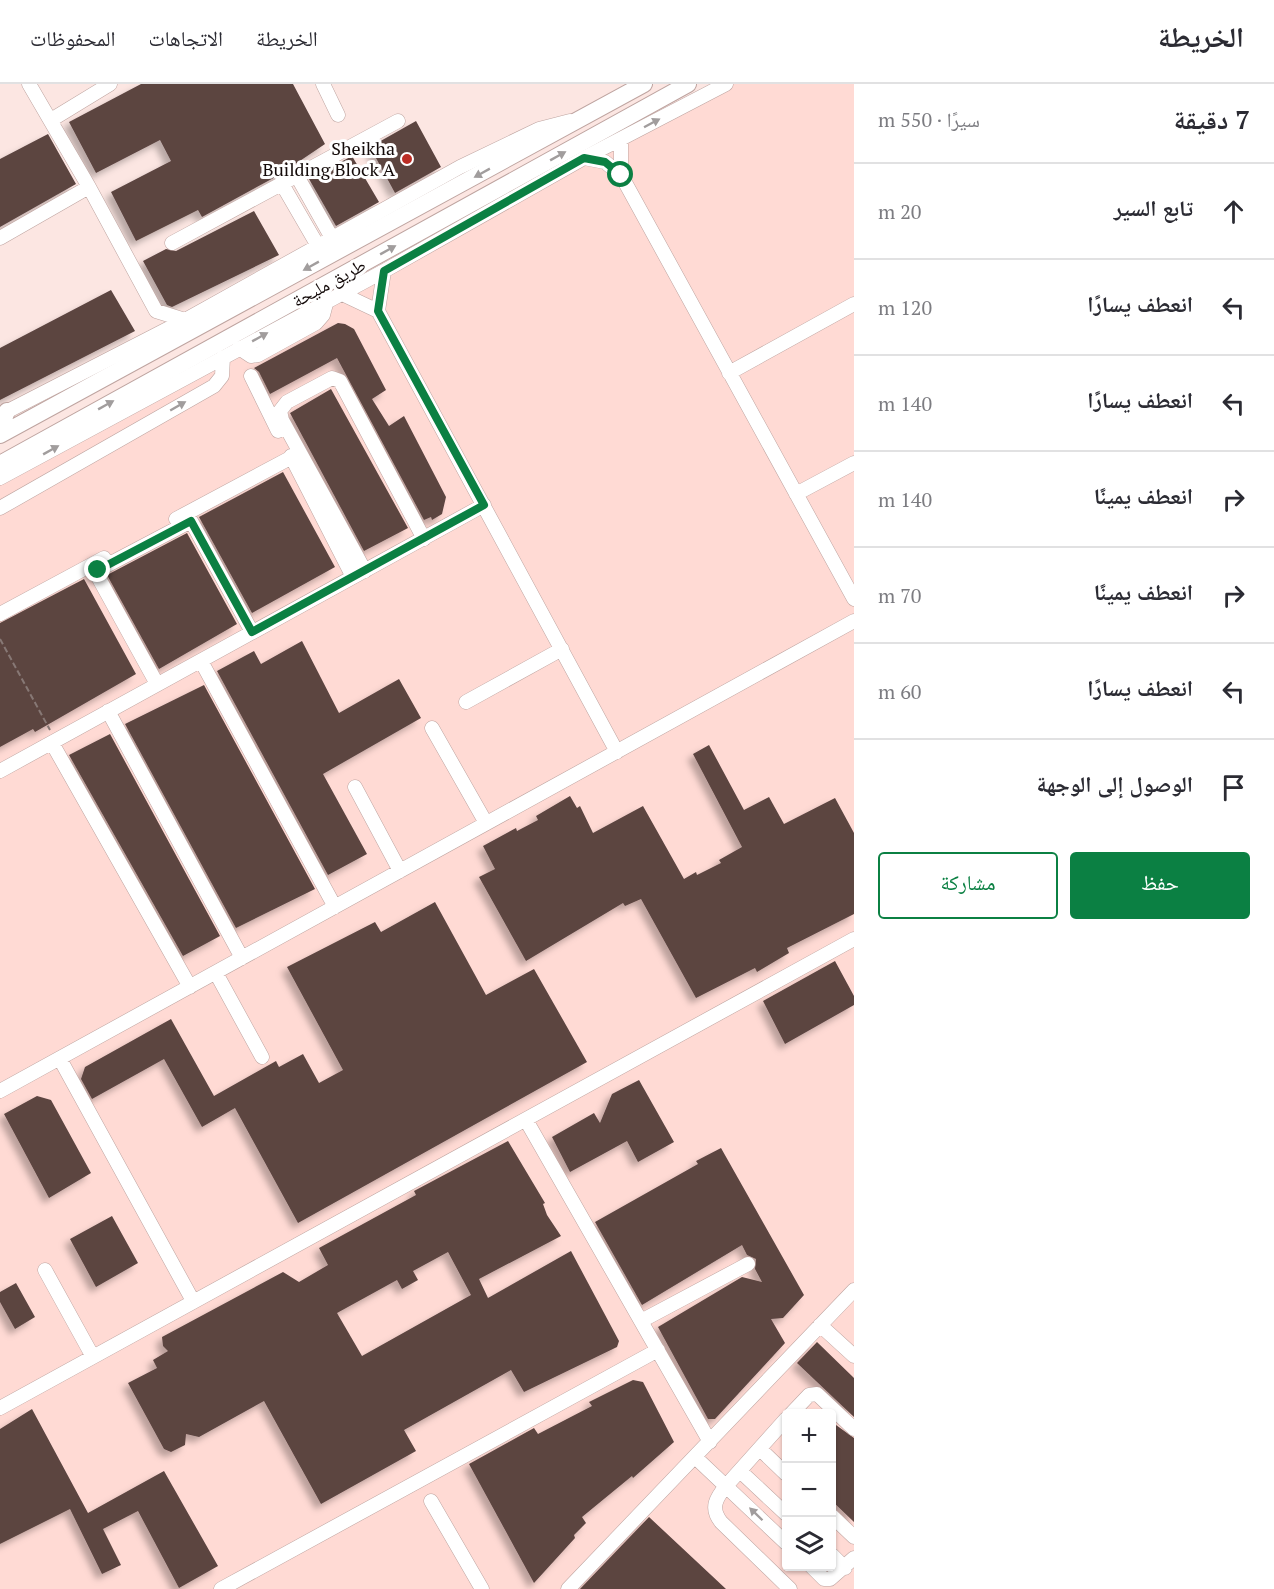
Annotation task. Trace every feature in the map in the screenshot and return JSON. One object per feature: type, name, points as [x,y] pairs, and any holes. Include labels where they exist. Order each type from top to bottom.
[{"type":"main road","name":"طريق مليحة","points":[[0,433],[644,84]]},
{"type":"main road","name":"طريق مليحة","points":[[0,464],[226,351],[688,84]]},
{"type":"main road","points":[[0,433],[4,413]]},
{"type":"street","points":[[28,84],[89,187],[156,311],[185,320]]},
{"type":"street","points":[[51,120],[110,84]]},
{"type":"street","points":[[323,84],[338,115]]},
{"type":"street","points":[[0,478],[226,351],[384,271],[584,158],[726,84]]},
{"type":"street","points":[[4,413],[185,320],[460,167],[539,129],[578,120]]},
{"type":"street","points":[[172,243],[398,122]]},
{"type":"street","points":[[621,139],[621,175]]},
{"type":"street","points":[[584,158],[605,162],[621,175],[854,598]]},
{"type":"street","points":[[297,176],[332,238]]},
{"type":"street","points":[[282,184],[318,246]]},
{"type":"street","points":[[0,238],[89,187]]},
{"type":"street","points":[[384,271],[378,311],[617,752]]},
{"type":"street","points":[[334,297],[378,311]]},
{"type":"street","points":[[729,373],[854,304]]},
{"type":"street","points":[[147,338],[156,311]]},
{"type":"street","points":[[0,508],[214,386],[222,376],[226,351]]},
{"type":"street","points":[[251,376],[292,457],[359,574]]},
{"type":"street","points":[[359,574],[282,420],[280,411],[287,402],[333,378],[340,381],[424,539]]},
{"type":"street","points":[[0,614],[292,457]]},
{"type":"street","points":[[796,494],[854,463]]},
{"type":"street","points":[[0,771],[484,505]]},
{"type":"street","points":[[157,684],[96,574],[108,565],[188,521],[192,521],[252,632]]},
{"type":"street","points":[[0,1091],[854,621]]},
{"type":"street","points":[[466,702],[562,649]]},
{"type":"street","points":[[201,661],[335,907]]},
{"type":"street","points":[[108,711],[242,958]]},
{"type":"street","points":[[432,728],[486,823]]},
{"type":"street","points":[[54,741],[190,987]]},
{"type":"street","points":[[355,787],[400,871]]},
{"type":"street","points":[[0,1408],[854,939]]},
{"type":"street","points":[[216,973],[262,1058]]},
{"type":"street","points":[[60,1059],[193,1301]]},
{"type":"street","points":[[526,1120],[710,1442]]},
{"type":"street","points":[[641,1321],[748,1264]]},
{"type":"street","points":[[45,1270],[93,1357]]},
{"type":"street","points":[[568,1589],[854,1290]]},
{"type":"street","points":[[820,1324],[854,1356]]},
{"type":"street","points":[[221,1589],[658,1350]]},
{"type":"street","points":[[795,1409],[809,1395],[817,1394],[833,1409]]},
{"type":"street","points":[[836,1412],[854,1429]]},
{"type":"street","points":[[782,1424],[726,1486],[715,1503],[717,1516],[790,1589]]},
{"type":"street","points":[[760,1449],[782,1470]]},
{"type":"street","points":[[695,1457],[782,1539]]},
{"type":"street","points":[[740,1471],[782,1510]]},
{"type":"street","points":[[431,1501],[482,1589]]},
{"type":"street","points":[[832,1517],[854,1537]]},
{"type":"street","points":[[817,1571],[827,1580],[849,1563]]},
{"type":"path","points":[[0,639],[54,741]]},
{"type":"shaded area","points":[[719,84],[854,84],[854,1589],[0,1589],[0,470]]},
{"type":"building","points":[[141,84],[293,84],[325,144],[279,175],[202,217],[198,210],[136,241],[111,192],[171,161],[160,140],[96,173],[69,122]]},
{"type":"building","name":"Sheikha Building Block A","points":[[416,121],[441,167],[395,193],[370,147]]},
{"type":"building","points":[[48,134],[76,184],[0,227],[0,159]]},
{"type":"building","points":[[352,156],[379,202],[336,226],[309,179]]},
{"type":"building","points":[[254,211],[279,255],[172,307],[167,305],[143,261],[166,249],[176,251]]},
{"type":"building","points":[[111,290],[135,331],[0,400],[0,348]]},
{"type":"building","points":[[338,323],[354,329],[386,390],[372,399],[389,426],[404,416],[446,497],[442,514],[432,520],[431,517],[424,520],[337,358],[270,394],[259,372],[254,368]]},
{"type":"building","points":[[331,389],[408,528],[364,551],[290,413]]},
{"type":"building","points":[[283,472],[335,567],[252,613],[199,517]]},
{"type":"building","points":[[187,533],[237,624],[159,669],[107,575]]},
{"type":"building","points":[[84,579],[136,674],[35,732],[33,729],[0,747],[0,623]]},
{"type":"building","points":[[302,641],[339,713],[399,679],[421,718],[323,774],[367,854],[328,875],[217,671],[254,651],[261,664]]},
{"type":"building","points":[[204,685],[315,889],[236,928],[125,724]]},
{"type":"building","points":[[110,734],[220,936],[183,956],[69,755]]},
{"type":"building","points":[[709,745],[744,810],[769,797],[784,824],[835,798],[854,833],[854,914],[787,948],[789,953],[757,972],[755,968],[696,998],[641,899],[625,906],[623,903],[526,961],[479,877],[495,869],[483,846],[516,828],[517,831],[538,820],[536,816],[570,796],[577,808],[580,806],[593,833],[643,806],[684,879],[696,872],[697,875],[721,863],[719,860],[742,847],[693,754]]},
{"type":"building","points":[[435,902],[486,995],[534,969],[587,1062],[298,1223],[235,1108],[202,1127],[164,1059],[92,1099],[81,1079],[85,1067],[171,1019],[214,1096],[276,1061],[279,1067],[303,1054],[319,1083],[343,1070],[287,967],[375,922],[381,932]]},
{"type":"building","points":[[835,961],[854,996],[854,1005],[785,1044],[763,1001]]},
{"type":"building","points":[[639,1080],[674,1142],[638,1162],[627,1141],[570,1172],[552,1137],[594,1113],[600,1123],[612,1094]]},
{"type":"building","points":[[37,1096],[51,1100],[91,1173],[49,1198],[4,1114]]},
{"type":"building","points":[[508,1141],[545,1203],[543,1204],[547,1215],[561,1236],[479,1279],[488,1298],[571,1251],[619,1341],[617,1347],[524,1392],[511,1370],[404,1430],[416,1451],[321,1504],[264,1401],[199,1437],[186,1434],[185,1445],[171,1452],[164,1449],[128,1383],[157,1368],[153,1360],[168,1351],[163,1346],[162,1337],[283,1272],[299,1282],[328,1265],[319,1248],[416,1195],[414,1191]],"holes":[[[448,1252],[471,1295],[362,1356],[337,1313],[397,1280],[402,1289],[418,1280],[413,1271]]]},
{"type":"building","points":[[721,1148],[804,1295],[783,1318],[771,1319],[785,1343],[715,1419],[708,1419],[658,1327],[742,1277],[762,1282],[755,1269],[756,1259],[747,1255],[742,1245],[642,1305],[595,1222],[698,1164],[696,1161]]},
{"type":"building","points":[[112,1216],[138,1263],[96,1287],[70,1239]]},
{"type":"building","points":[[16,1283],[35,1317],[15,1329],[0,1302],[0,1292]]},
{"type":"building","points":[[817,1342],[854,1378],[854,1417],[797,1363]]},
{"type":"building","points":[[633,1380],[643,1382],[674,1442],[633,1478],[632,1476],[582,1517],[586,1523],[534,1583],[469,1464],[534,1428],[538,1434],[592,1406],[589,1402]]},
{"type":"building","points":[[32,1409],[88,1513],[164,1471],[218,1566],[179,1588],[138,1511],[103,1529],[121,1565],[102,1574],[70,1509],[0,1544],[0,1429]]},
{"type":"building","points":[[836,1425],[854,1438],[854,1522],[836,1505]]},
{"type":"building","points":[[649,1517],[726,1589],[580,1589]]},
{"type":"place","name":"Sheikha Building Block A","points":[[407,159]]},
{"type":"route","points":[[98,570],[188,521],[192,521],[252,632],[484,505],[378,311],[379,291],[384,271],[584,158],[605,162],[621,175]]}]
